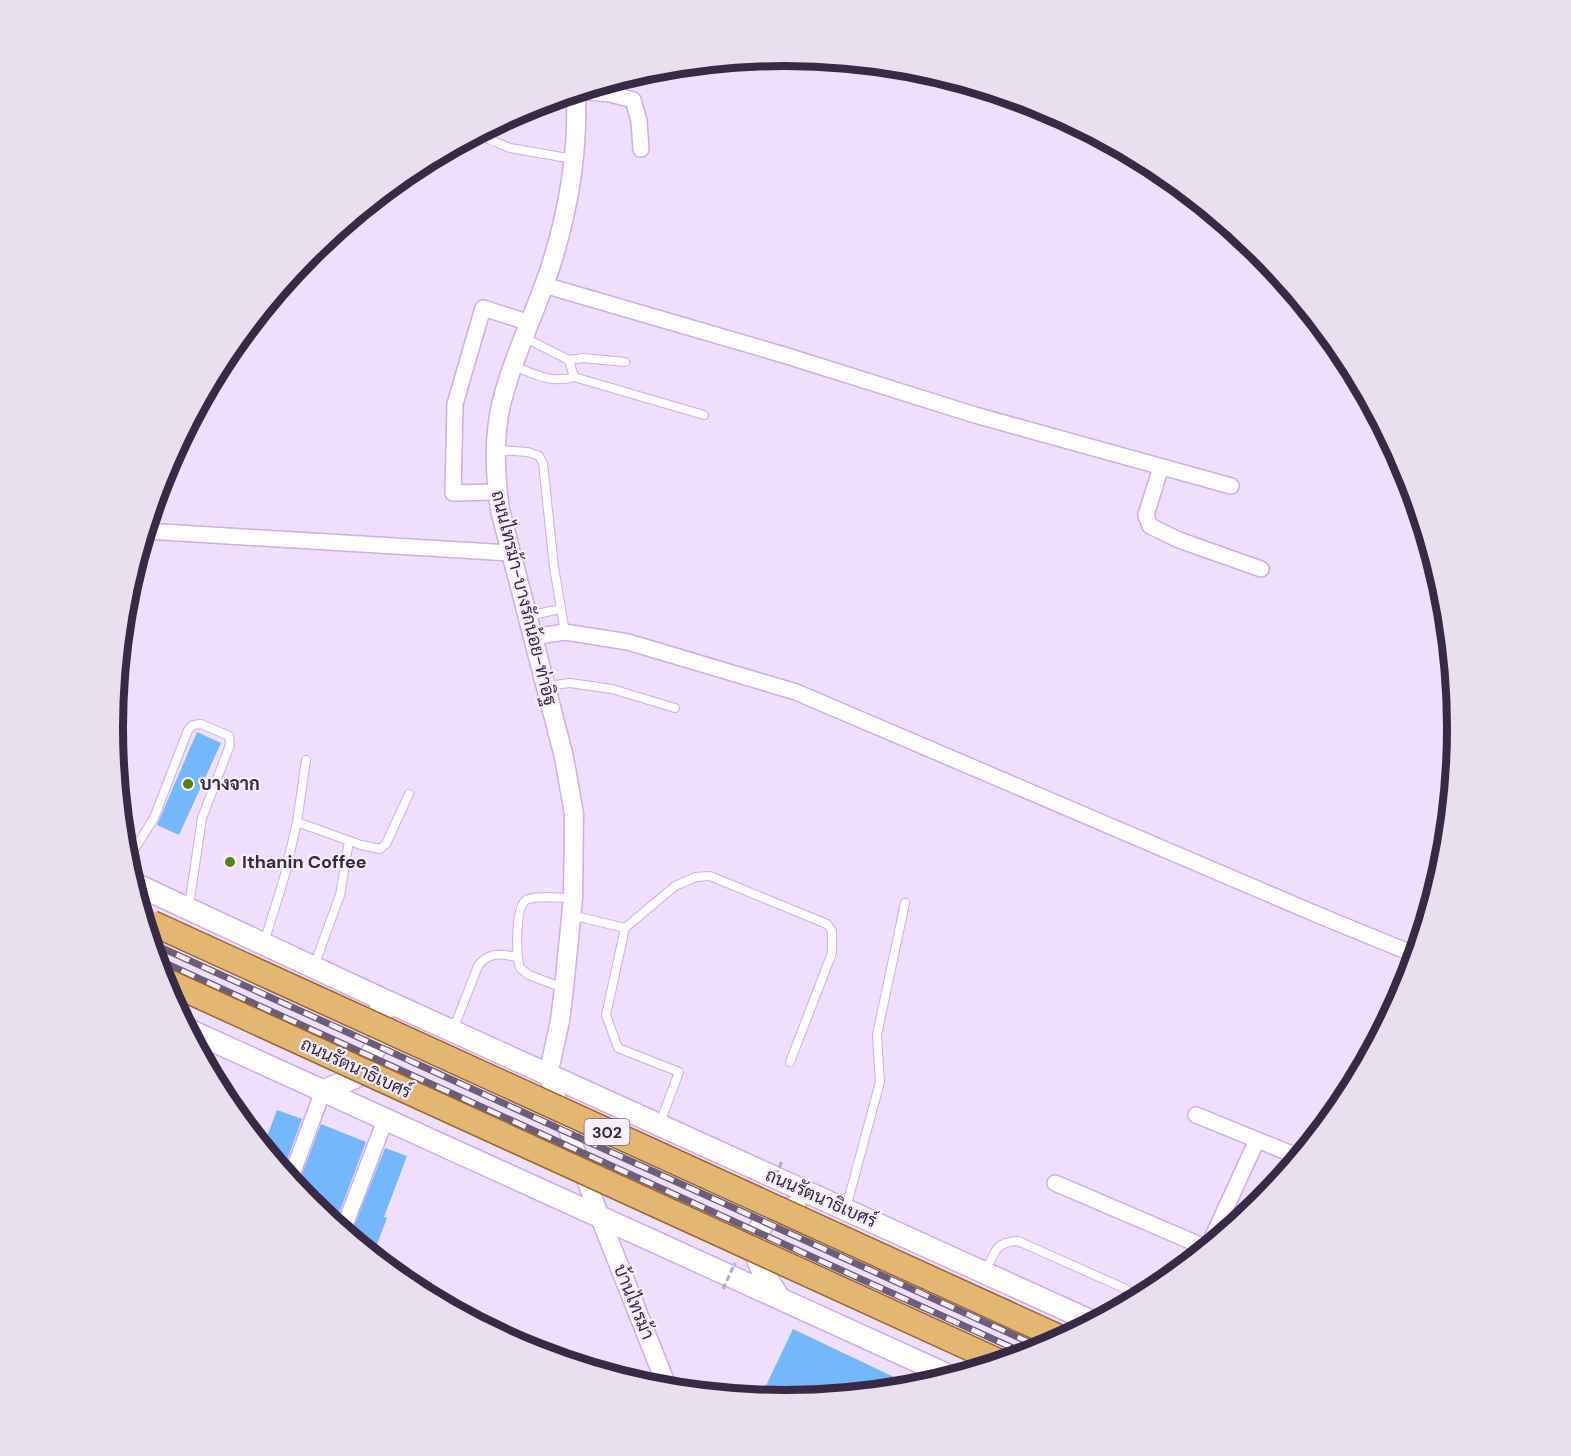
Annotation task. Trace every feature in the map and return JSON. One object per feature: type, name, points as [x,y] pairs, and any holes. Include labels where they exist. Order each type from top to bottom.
[{"type":"main road","name":"ถนนรัตนาธิเบศร์","points":[[143,888],[548,1075],[1085,1318]]},
{"type":"main road","name":"ถนนรัตนาธิเบศร์","points":[[154,924],[1052,1334]]},
{"type":"main road","name":"ถนนรัตนาธิเบศร์","points":[[176,985],[990,1357]]},
{"type":"main road","points":[[323,1091],[354,1078],[379,1043],[382,1018],[371,994]]},
{"type":"main road","name":"ถนนรัตนาธิเบศร์","points":[[199,1034],[939,1371]]},
{"type":"main road","points":[[781,1300],[762,1273],[754,1249],[758,1231],[770,1217],[799,1205],[836,1205]]},
{"type":"street","points":[[599,93],[633,100],[639,121],[641,149]]},
{"type":"street","name":"ถนนไทรม้า-บางรักน้อย-ท่าอิฐ","points":[[548,1075],[560,1021],[564,988],[572,906],[574,814],[564,757],[510,553],[498,492],[495,450],[501,405],[553,258],[575,159],[578,100]]},
{"type":"street","points":[[544,285],[784,355],[975,415],[1231,486]]},
{"type":"street","points":[[498,492],[453,493],[455,404],[483,309],[528,331]]},
{"type":"street","points":[[1161,467],[1146,515],[1150,526],[1179,540],[1261,569]]},
{"type":"street","points":[[154,531],[510,553]]},
{"type":"street","points":[[532,637],[566,632],[628,642],[796,692],[1408,952]]},
{"type":"street","name":"302","points":[[548,1075],[599,1215]]},
{"type":"street","points":[[294,1170],[323,1091]]},
{"type":"street","points":[[1196,1114],[1292,1154]]},
{"type":"street","points":[[346,1223],[386,1118]]},
{"type":"street","points":[[1215,1232],[1257,1140]]},
{"type":"street","points":[[1054,1183],[1200,1244]]},
{"type":"street","name":"บ้านไทรม้า","points":[[599,1215],[664,1378]]},
{"type":"lane","points":[[486,138],[510,148],[575,159]]},
{"type":"lane","points":[[528,331],[569,360],[574,377]]},
{"type":"lane","points":[[569,360],[583,358],[625,362]]},
{"type":"lane","points":[[514,366],[551,380],[562,381],[574,377],[704,415]]},
{"type":"lane","points":[[495,450],[528,452],[539,456],[543,463],[560,609],[566,632]]},
{"type":"lane","points":[[527,617],[560,609]]},
{"type":"lane","points":[[545,686],[570,683],[612,689],[675,708]]},
{"type":"lane","points":[[135,849],[154,818],[188,730],[193,725],[201,724],[229,736],[230,745],[202,818],[188,909]]},
{"type":"lane","points":[[264,944],[284,878],[297,822],[306,760]]},
{"type":"lane","points":[[297,822],[373,849],[380,849],[386,844],[409,794]]},
{"type":"lane","points":[[314,967],[340,895],[349,841]]},
{"type":"lane","points":[[660,1125],[679,1072],[618,1048],[606,1015],[625,928],[675,886],[696,877],[710,876],[828,924],[832,931],[832,953],[790,1062]]},
{"type":"lane","points":[[564,988],[523,972],[520,968],[517,957],[520,907],[526,900],[535,898],[572,906],[625,928]]},
{"type":"lane","points":[[836,1205],[880,1082],[877,1035],[905,903]]},
{"type":"lane","points":[[453,1031],[482,961],[489,955],[499,953],[517,957]]},
{"type":"lane","points":[[986,1272],[997,1248],[1006,1241],[1018,1241],[1130,1293]]},
{"type":"building","name":"บางจาก","points":[[197,732],[221,743],[179,835],[157,825]]},
{"type":"building","points":[[277,1110],[302,1119],[286,1162],[266,1138]]},
{"type":"building","points":[[321,1124],[366,1142],[338,1216],[301,1178]]},
{"type":"building","points":[[385,1148],[407,1156],[384,1217],[387,1218],[376,1248],[353,1229]]},
{"type":"building","points":[[793,1329],[899,1380],[829,1389],[764,1390]]},
{"type":"railway","points":[[162,948],[1031,1343]]},
{"type":"railway","points":[[168,964],[1015,1349]]},
{"type":"place","name":"บางจาก","points":[[188,784]]},
{"type":"place","name":"Ithanin Coffee","points":[[230,862]]}]
